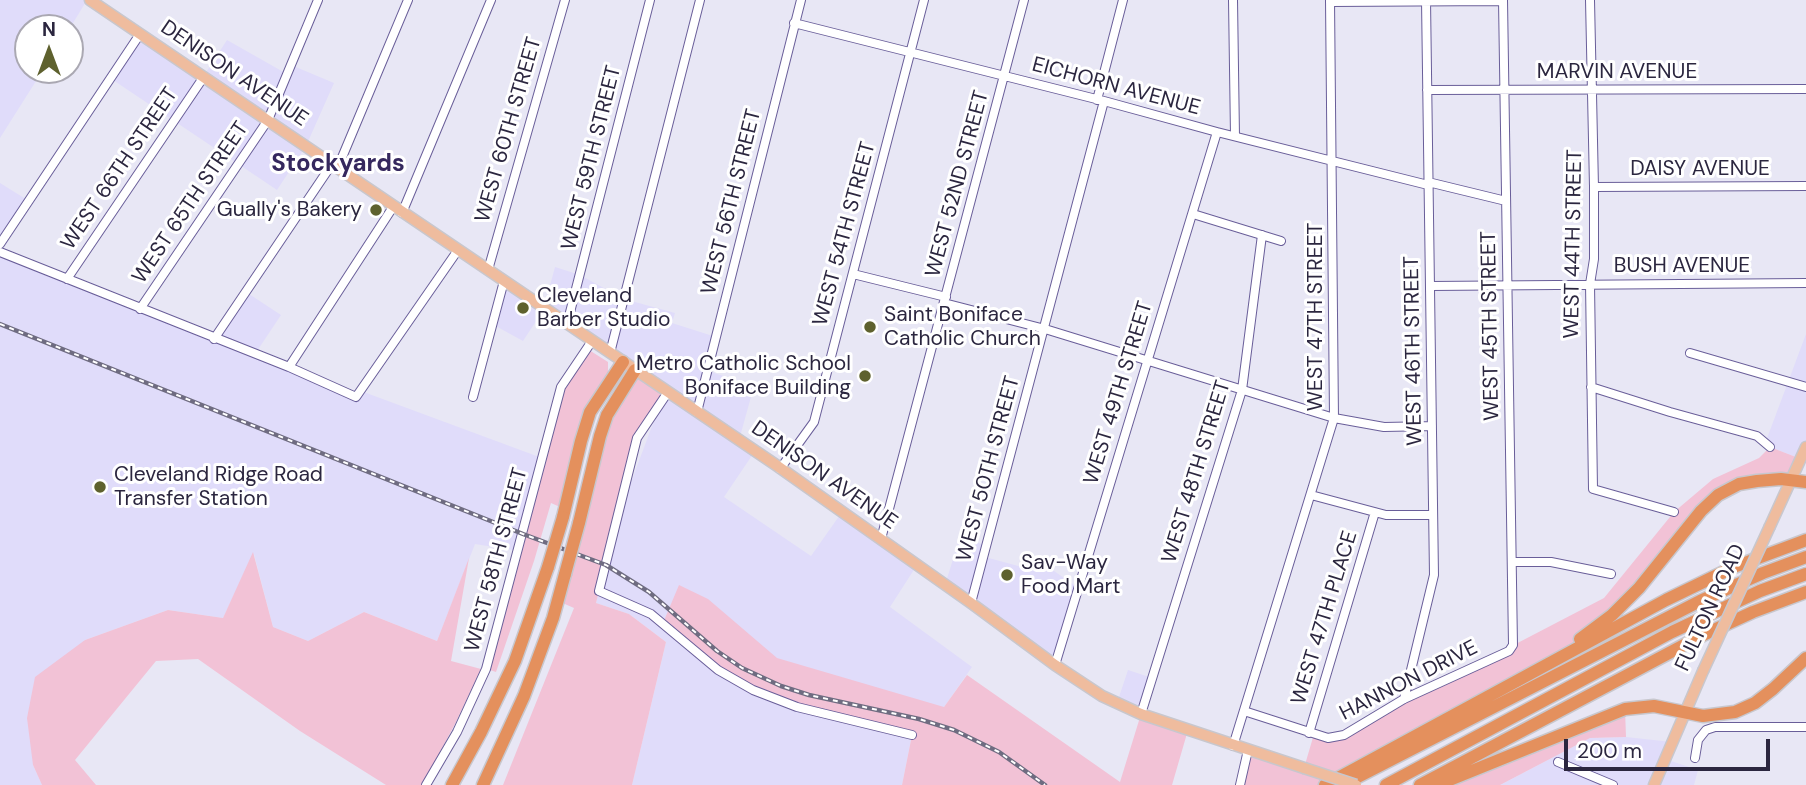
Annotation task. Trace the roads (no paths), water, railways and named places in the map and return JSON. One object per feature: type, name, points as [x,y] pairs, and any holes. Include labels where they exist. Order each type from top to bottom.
[{"type":"highway","points":[[452,785],[515,661],[563,517],[585,426],[597,399],[623,362]]},
{"type":"highway","points":[[483,785],[532,675],[565,574],[600,436],[611,408],[635,370]]},
{"type":"highway","points":[[1491,695],[1565,650],[1612,615],[1649,577],[1718,495],[1739,484],[1770,480],[1806,482]]},
{"type":"highway","points":[[1325,785],[1702,582],[1782,547],[1806,540]]},
{"type":"highway","points":[[1342,785],[1700,601],[1806,557]]},
{"type":"highway","points":[[1386,785],[1672,632],[1760,591],[1806,574]]},
{"type":"highway","points":[[1420,785],[1679,647],[1753,612],[1806,592]]},
{"type":"highway","points":[[1437,785],[1625,709],[1654,706],[1717,716],[1745,708],[1773,689],[1806,658]]},
{"type":"main road","name":"DENISON AVENUE","points":[[90,0],[780,469],[1102,696],[1141,714],[1356,785]]},
{"type":"main road","name":"FULTON ROAD","points":[[1654,785],[1806,447]]},
{"type":"street","name":"WEST 65TH STREET","points":[[140,309],[268,120],[318,0]]},
{"type":"street","points":[[214,339],[335,166],[408,0]]},
{"type":"street","points":[[289,367],[398,210],[491,0]]},
{"type":"street","name":"WEST 60TH STREET","points":[[488,270],[565,0]]},
{"type":"street","name":"WEST 59TH STREET","points":[[567,324],[649,0]]},
{"type":"street","points":[[611,354],[700,0]]},
{"type":"street","name":"WEST 56TH STREET","points":[[697,412],[800,0]]},
{"type":"street","name":"WEST 54TH STREET","points":[[780,469],[814,422],[924,0]]},
{"type":"street","name":"WEST 52ND STREET","points":[[881,539],[1024,0]]},
{"type":"street","name":"WEST 50TH STREET","points":[[971,603],[1045,329],[1123,0]]},
{"type":"street","points":[[1233,0],[1235,136]]},
{"type":"street","points":[[1331,1],[1503,0]]},
{"type":"street","name":"WEST 45TH STREET","points":[[1503,0],[1514,637],[1509,651]]},
{"type":"street","name":"WEST 44TH STREET","points":[[1590,0],[1594,187],[1594,259],[1590,284],[1593,489],[1674,512]]},
{"type":"street","name":"WEST 47TH STREET","points":[[1233,746],[1334,418],[1331,1]]},
{"type":"street","name":"WEST 46TH STREET","points":[[1404,699],[1434,575],[1426,1]]},
{"type":"street","name":"EICHORN AVENUE","points":[[794,23],[1217,132],[1506,201]]},
{"type":"street","points":[[0,244],[140,34]]},
{"type":"street","name":"WEST 66TH STREET","points":[[67,279],[203,78]]},
{"type":"street","name":"MARVIN AVENUE","points":[[1427,90],[1806,89]]},
{"type":"street","name":"WEST 49TH STREET","points":[[1055,665],[1217,132]]},
{"type":"street","name":"DAISY AVENUE","points":[[1594,187],[1806,186]]},
{"type":"street","points":[[1193,214],[1281,241]]},
{"type":"street","name":"WEST 48TH STREET","points":[[1141,714],[1242,390],[1262,235]]},
{"type":"street","points":[[0,252],[289,367],[356,397],[458,250]]},
{"type":"street","points":[[853,274],[1045,329],[1334,418],[1384,428],[1432,426]]},
{"type":"street","points":[[473,397],[504,281]]},
{"type":"street","name":"BUSH AVENUE","points":[[1431,286],[1806,283]]},
{"type":"street","name":"WEST 58TH STREET","points":[[426,785],[457,732],[486,669],[561,387],[592,341]]},
{"type":"street","points":[[1690,353],[1806,387]]},
{"type":"street","points":[[1591,387],[1757,436],[1770,447]]},
{"type":"street","points":[[668,392],[637,438],[600,590],[652,614],[718,670],[753,690],[797,707],[912,735]]},
{"type":"street","points":[[1311,495],[1386,515],[1433,515]]},
{"type":"street","name":"WEST 47TH PLACE","points":[[1309,733],[1375,512]]},
{"type":"street","points":[[1513,562],[1551,562],[1611,574]]},
{"type":"street","name":"HANNON DRIVE","points":[[1244,711],[1328,738],[1344,735],[1404,699],[1509,651]]},
{"type":"street","points":[[1695,758],[1698,740],[1706,730],[1715,727],[1806,727]]},
{"type":"street","points":[[1240,785],[1248,750]]},
{"type":"street","points":[[1558,762],[1613,785]]},
{"type":"railway","points":[[0,324],[606,565],[649,592],[717,651],[742,668],[781,686],[809,695],[919,719],[954,730],[999,752],[1045,785]]},
{"type":"place","name":"Gually's Bakery","points":[[376,210]]},
{"type":"place","name":"Cleveland Barber Studio","points":[[523,308]]},
{"type":"place","name":"Saint Boniface Catholic Church","points":[[870,327]]},
{"type":"place","name":"Metro Catholic School Boniface Building","points":[[865,376]]},
{"type":"place","name":"Cleveland Ridge Road Transfer Station","points":[[100,487]]},
{"type":"place","name":"Sav-Way Food Mart","points":[[1007,575]]},
{"type":"district","name":"Stockyards","points":[[338,165]]}]
